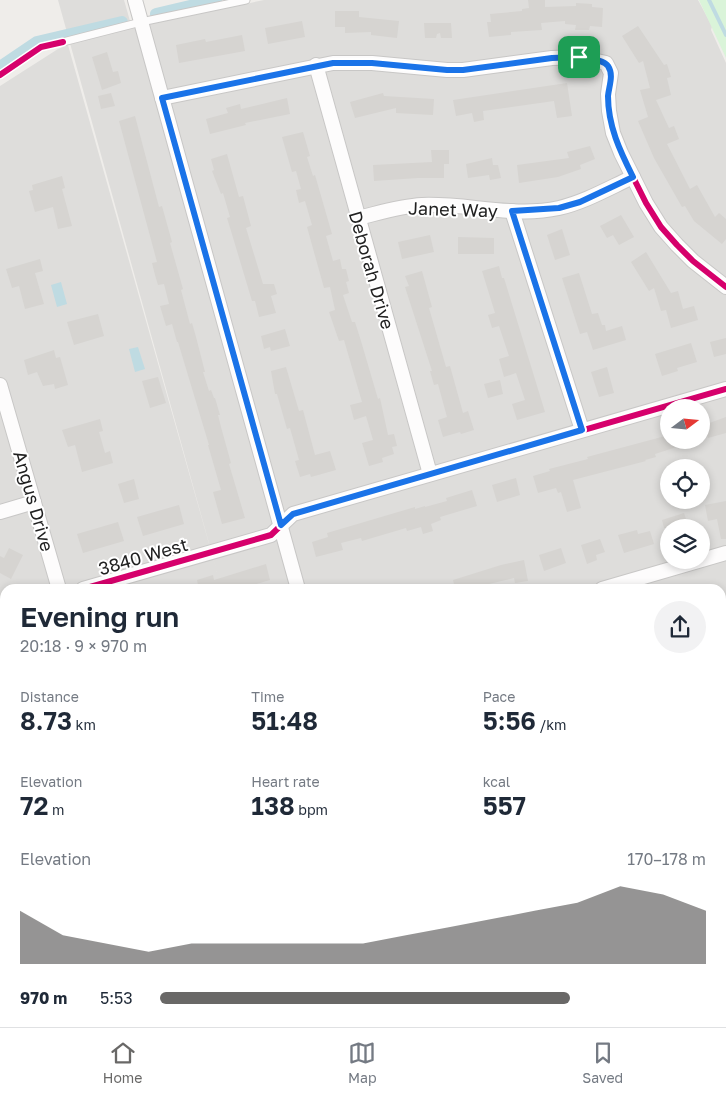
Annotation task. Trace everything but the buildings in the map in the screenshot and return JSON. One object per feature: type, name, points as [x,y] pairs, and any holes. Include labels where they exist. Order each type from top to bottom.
[{"type":"street","points":[[135,0],[297,584]]},
{"type":"street","points":[[162,98],[316,65],[348,62],[447,70],[463,70],[552,58],[579,57],[606,63],[611,73],[608,94],[612,126],[621,152],[646,203],[676,245],[726,287]]},
{"type":"street","name":"Deborah Drive","points":[[316,65],[430,474]]},
{"type":"street","name":"Janet Way","points":[[358,218],[422,205],[512,211],[559,208],[580,202],[633,177]]},
{"type":"street","points":[[512,211],[582,430]]},
{"type":"street","name":"Angus Drive","points":[[0,385],[58,584]]},
{"type":"street","name":"3840 West","points":[[101,584],[271,535],[293,514],[726,389]]},
{"type":"street","points":[[0,512],[34,502]]},
{"type":"street","points":[[619,584],[726,553]]},
{"type":"lane","points":[[63,42],[141,22],[246,0]]},
{"type":"shaded area","points":[[58,0],[124,0],[132,28],[264,0],[698,0],[712,26],[711,30],[726,63],[726,584],[0,584],[0,86],[58,49],[68,45],[217,572]]},
{"type":"green space","points":[[699,0],[726,0],[726,58]]},
{"type":"water","points":[[61,282],[67,304],[57,307],[51,285]]},
{"type":"water","points":[[138,347],[145,369],[135,372],[129,349]]},
{"type":"waterway","points":[[156,14],[216,0]]},
{"type":"waterway","points":[[709,0],[726,35]]},
{"type":"waterway","points":[[0,67],[37,42],[122,22]]},
{"type":"cycle path","points":[[0,75],[41,47],[63,42]]},
{"type":"cycle path","points":[[162,98],[333,63],[372,63],[447,70],[463,70],[552,58],[579,57],[606,63],[611,73],[608,94],[613,133],[646,203],[661,227],[677,245],[693,261],[726,287]]},
{"type":"cycle path","points":[[100,584],[271,535],[293,514],[726,389]]},
{"type":"route","points":[[579,57],[606,63],[609,68],[611,73],[608,94],[609,111],[613,133],[633,177],[580,202],[559,208],[537,211],[512,211],[582,430],[293,514],[281,525],[162,98],[333,63],[372,63],[463,70],[552,58],[579,57]]}]
